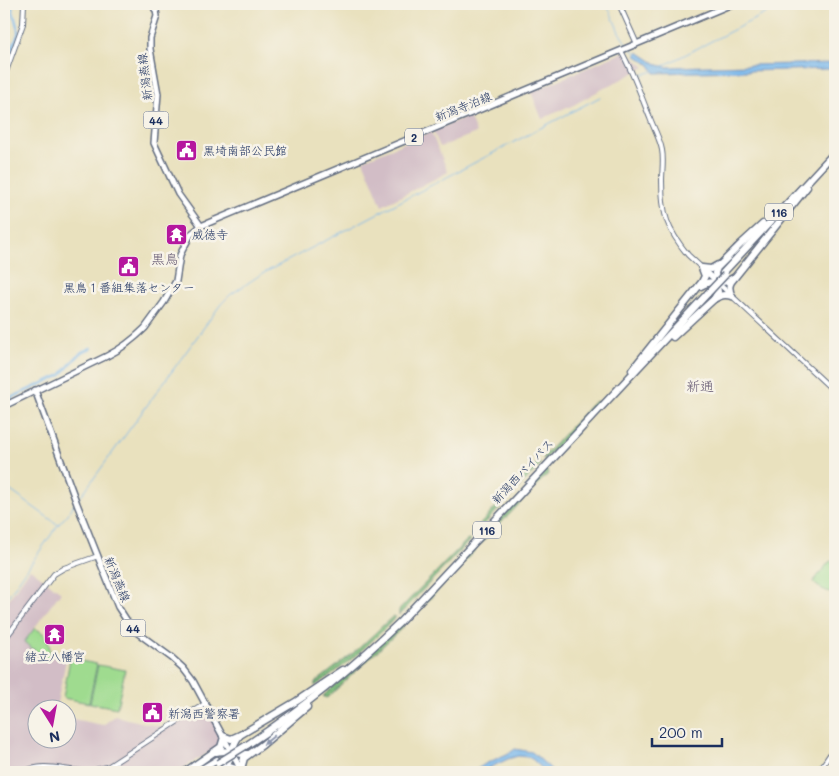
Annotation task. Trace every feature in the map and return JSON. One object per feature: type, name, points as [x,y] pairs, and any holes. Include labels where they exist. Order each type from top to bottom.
[{"type":"highway","name":"新潟西バイパス","points":[[807,185],[835,152]]},
{"type":"highway","name":"新潟西バイパス","points":[[197,772],[216,759],[246,744],[344,671],[421,596],[835,157]]},
{"type":"highway","points":[[702,268],[711,270],[723,261],[807,185]]},
{"type":"highway","points":[[732,296],[729,285],[807,185]]},
{"type":"highway","points":[[714,299],[718,292],[716,270],[723,261]]},
{"type":"highway","points":[[632,372],[704,279],[705,274],[702,268]]},
{"type":"highway","points":[[692,295],[703,284],[729,281],[743,268]]},
{"type":"highway","points":[[632,372],[714,299],[722,294],[732,296]]},
{"type":"highway","points":[[216,759],[224,737],[231,739],[240,735],[297,702],[344,671]]},
{"type":"highway","points":[[220,771],[232,767],[242,771],[242,760],[248,754],[281,730],[330,688],[344,671]]},
{"type":"highway","points":[[220,771],[229,763],[234,743],[240,735]]},
{"type":"highway","points":[[185,772],[216,759],[222,751],[241,755],[248,754]]},
{"type":"highway","name":"新潟西バイパス","points":[[204,772],[216,759]]},
{"type":"main road","name":"新潟燕線","points":[[152,4],[157,16],[150,38],[150,49],[158,94],[154,143],[182,201],[201,226]]},
{"type":"main road","name":"新潟寺泊線","points":[[201,226],[732,4]]},
{"type":"main road","name":"2","points":[[4,406],[120,349],[145,328],[164,302],[176,281],[180,255],[191,234],[201,226]]},
{"type":"main road","name":"新潟燕線","points":[[35,390],[114,599],[135,631],[178,663],[193,681],[242,771]]},
{"type":"street","points":[[4,77],[23,24],[24,4]]},
{"type":"street","points":[[619,4],[635,45]]},
{"type":"street","points":[[621,51],[660,140],[663,152],[662,198],[668,226],[678,242],[688,255],[835,392]]},
{"type":"street","points":[[4,640],[54,574],[69,566],[98,556]]},
{"type":"street","points":[[23,772],[43,766],[83,771],[98,770],[109,766],[206,703]]},
{"type":"street","points":[[194,710],[205,710],[212,716]]},
{"type":"street","points":[[819,771],[835,747]]},
{"type":"street","points":[[109,766],[113,772]]},
{"type":"shaded area","points":[[626,51],[645,67],[570,107],[542,119],[531,92]]},
{"type":"shaded area","points":[[469,116],[476,133],[440,147],[433,131]]},
{"type":"shaded area","points":[[431,132],[448,172],[382,206],[363,160]]},
{"type":"shaded area","points":[[30,569],[61,592],[24,642],[46,659],[50,660],[51,653],[67,656],[58,698],[28,698],[28,748],[78,748],[78,720],[103,725],[115,716],[166,728],[201,709],[213,715],[223,744],[176,772],[4,772],[4,606]]},
{"type":"green space","points":[[597,401],[596,406],[544,460],[544,456]]},
{"type":"green space","points":[[537,463],[541,464],[472,537],[471,534]]},
{"type":"green space","points":[[547,469],[548,474],[482,543],[478,543]]},
{"type":"green space","points":[[468,539],[470,540],[399,615],[399,610]]},
{"type":"green space","points":[[476,545],[476,549],[410,620],[405,620]]},
{"type":"green space","points":[[831,561],[835,564],[835,594],[820,588],[813,582]]},
{"type":"green space","points":[[393,616],[396,617],[368,645],[337,671],[315,686],[315,683],[357,650]]},
{"type":"green space","points":[[402,623],[402,628],[328,697],[323,696]]},
{"type":"green space","points":[[35,628],[45,635],[48,641],[50,652],[47,661],[24,642]]},
{"type":"green space","points":[[70,659],[97,664],[89,703],[78,701],[78,698],[63,698]]},
{"type":"green space","points":[[98,665],[125,670],[117,708],[90,703]]},
{"type":"water","points":[[638,52],[658,65],[667,67],[835,63],[835,69],[655,73],[650,65],[635,55]]},
{"type":"water","points":[[515,749],[532,752],[554,772],[546,772],[532,759],[518,756],[481,772],[472,772],[485,764]]},
{"type":"waterway","points":[[4,70],[18,34],[11,4]]},
{"type":"waterway","points":[[607,4],[627,45]]},
{"type":"waterway","points":[[663,66],[784,4]]},
{"type":"waterway","points":[[631,49],[638,54]]},
{"type":"waterway","points":[[641,75],[654,71]]},
{"type":"waterway","points":[[78,500],[221,304],[230,295],[260,275],[600,97]]},
{"type":"waterway","points":[[4,401],[61,375],[82,352],[91,348]]},
{"type":"waterway","points":[[4,486],[57,524]]},
{"type":"waterway","points":[[4,602],[75,503]]},
{"type":"place","name":"黒埼南部公民館","points":[[187,150]]},
{"type":"place","name":"威徳寺","points":[[176,234]]},
{"type":"place","name":"黒鳥１番組集落センター","points":[[129,266]]},
{"type":"place","name":"緒立八幡宮","points":[[55,635]]},
{"type":"place","name":"新潟西警察署","points":[[152,713]]},
{"type":"district","name":"黒鳥","points":[[165,258]]},
{"type":"district","name":"新通","points":[[700,385]]}]
